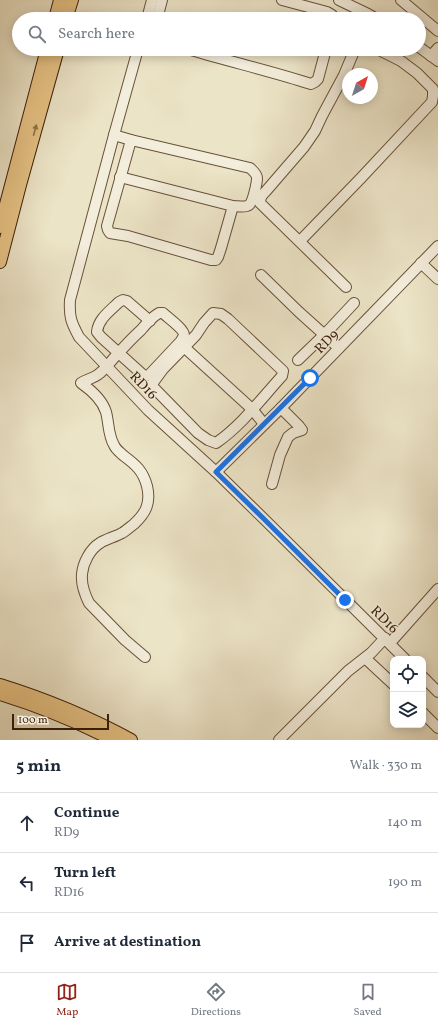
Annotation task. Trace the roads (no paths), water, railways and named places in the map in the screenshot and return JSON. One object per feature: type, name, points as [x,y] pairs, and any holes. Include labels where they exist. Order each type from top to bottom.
[{"type":"main road","points":[[56,12],[59,0]]},
{"type":"main road","points":[[68,12],[72,0]]},
{"type":"main road","points":[[0,227],[45,56]]},
{"type":"main road","points":[[0,262],[56,56]]},
{"type":"main road","points":[[0,685],[65,708],[93,720],[131,740]]},
{"type":"main road","points":[[0,694],[73,720],[113,740]]},
{"type":"street","points":[[149,12],[152,0]]},
{"type":"street","points":[[159,12],[162,0]]},
{"type":"street","points":[[282,0],[327,12]]},
{"type":"street","points":[[344,1],[363,12]]},
{"type":"street","points":[[404,1],[416,12]]},
{"type":"street","points":[[426,20],[438,31]]},
{"type":"street","points":[[426,52],[435,59],[438,48]]},
{"type":"street","name":"RD16","points":[[136,56],[70,300],[72,325],[79,337],[148,410],[216,472],[403,656]]},
{"type":"street","points":[[210,56],[311,84],[318,78],[324,56]]},
{"type":"street","points":[[346,287],[260,203],[260,199],[304,147],[315,131],[344,75],[352,56]]},
{"type":"street","points":[[300,241],[432,102],[433,89],[417,73],[401,61],[391,56]]},
{"type":"street","points":[[114,135],[250,168],[257,177],[252,201],[250,205],[246,206],[233,206],[120,177]]},
{"type":"street","points":[[131,140],[107,226],[110,233],[128,236],[211,260],[216,260],[218,258],[233,206]]},
{"type":"street","name":"RD9","points":[[216,472],[281,408],[438,246]]},
{"type":"street","points":[[421,263],[438,279]]},
{"type":"street","points":[[261,275],[339,348]]},
{"type":"street","points":[[145,656],[125,640],[85,597],[82,574],[84,565],[90,554],[100,543],[123,533],[141,517],[147,507],[149,499],[147,486],[142,473],[116,450],[112,441],[106,412],[98,398],[81,382],[101,373],[119,353],[150,320],[159,313],[163,313],[179,327],[184,335],[181,341],[149,375],[145,376],[142,374],[119,353],[101,337],[97,332],[97,327],[100,321],[119,302],[123,300],[127,301],[150,320]]},
{"type":"street","points":[[298,360],[354,303]]},
{"type":"street","points":[[213,313],[221,314],[283,370],[282,376],[237,426],[216,443],[208,440],[198,433],[154,388],[152,384],[163,369],[184,347],[196,335],[213,313]]},
{"type":"street","points":[[184,347],[252,410],[264,424]]},
{"type":"street","points":[[272,484],[280,455],[288,437],[302,430],[281,408]]},
{"type":"street","points":[[279,740],[348,671],[387,640],[438,589]]},
{"type":"street","points":[[365,658],[390,681]]},
{"type":"street","points":[[426,680],[438,692]]},
{"type":"street","points":[[426,715],[438,728]]}]
